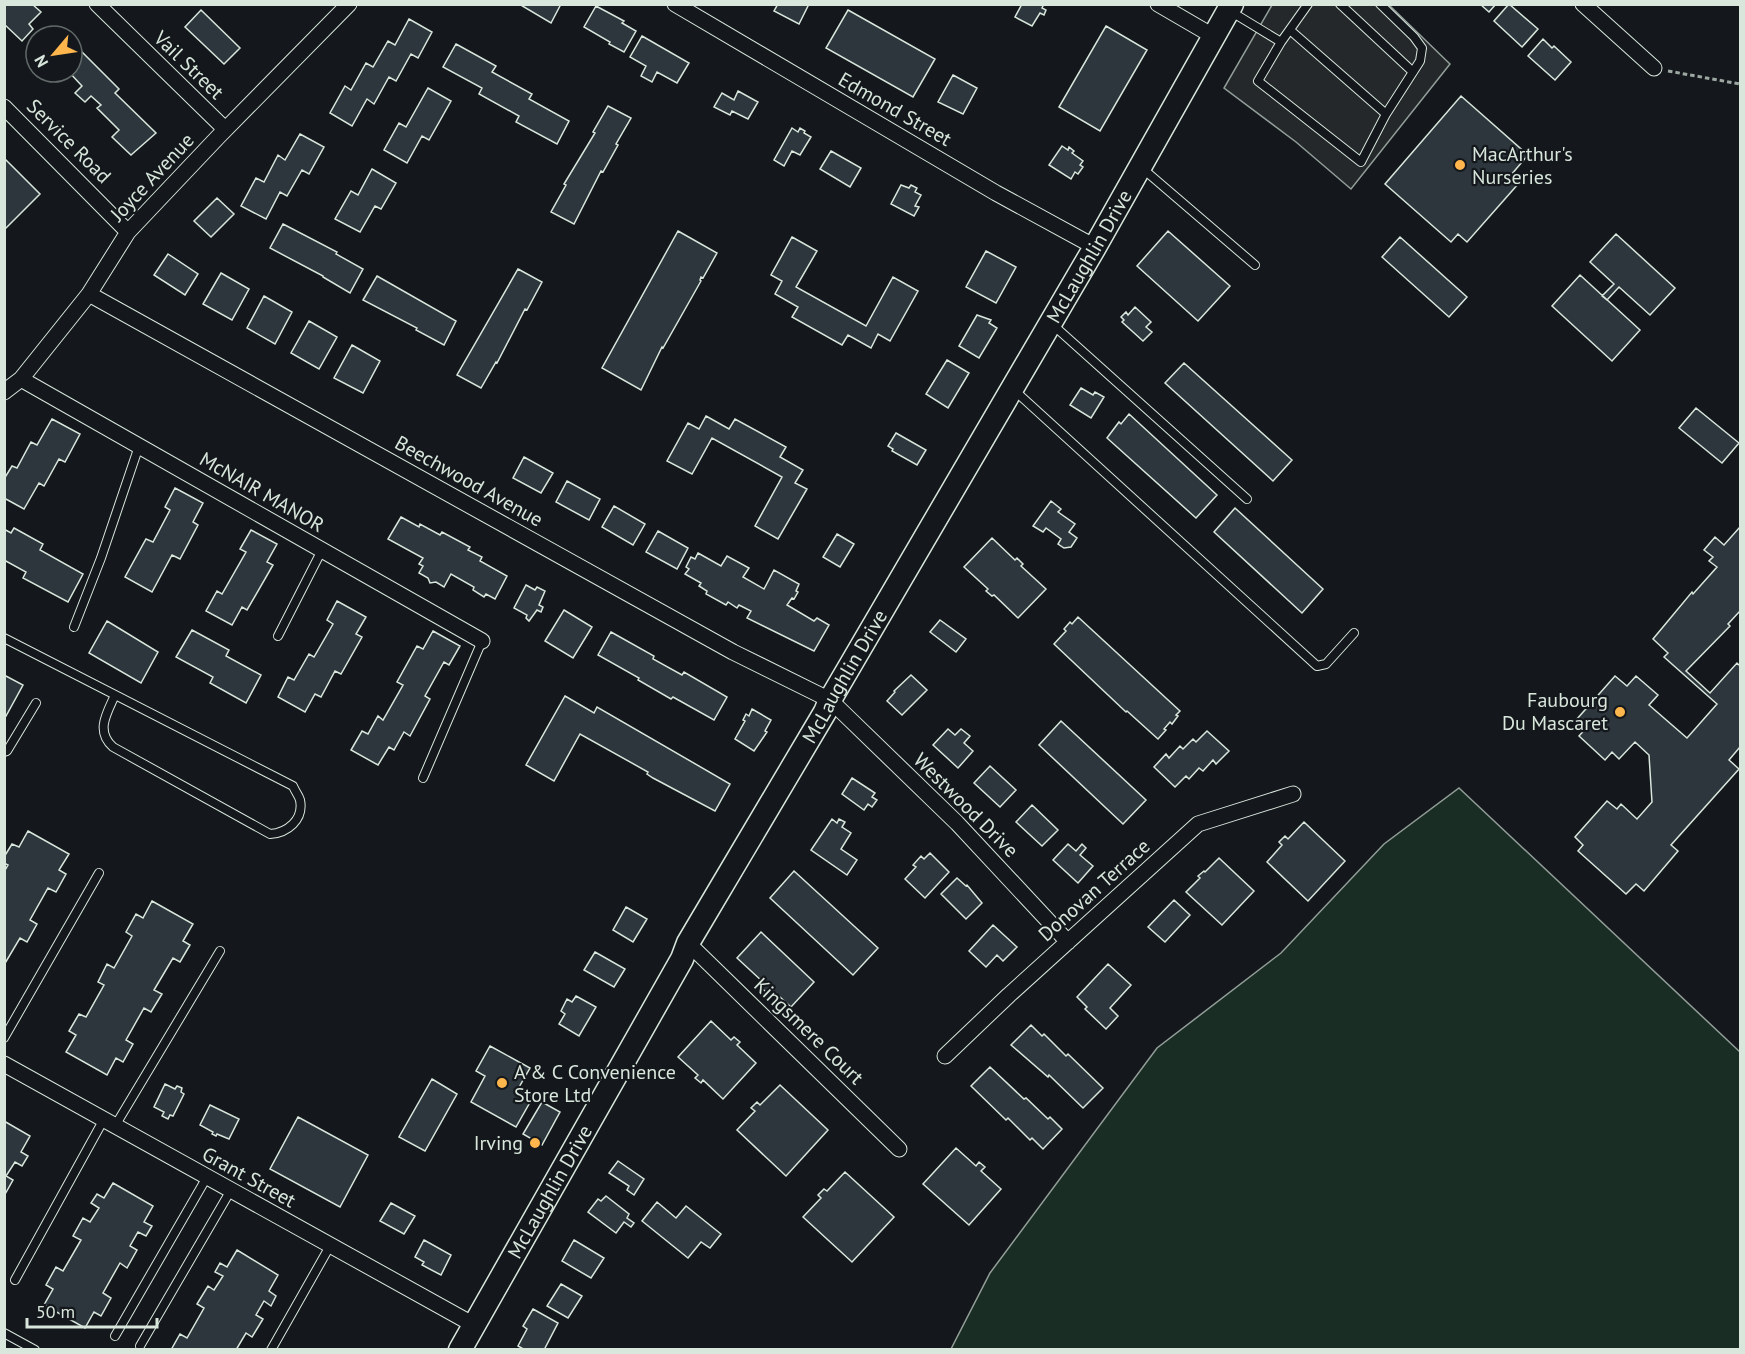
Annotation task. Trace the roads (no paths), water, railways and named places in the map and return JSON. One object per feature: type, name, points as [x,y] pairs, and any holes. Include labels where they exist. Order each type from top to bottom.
[{"type":"main road","name":"McLaughlin Drive","points":[[460,1350],[682,959],[688,943],[820,722],[830,700],[1095,247],[1230,7]]},
{"type":"street","name":"Vail Street","points":[[97,4],[225,129]]},
{"type":"street","name":"Joyce Avenue","points":[[4,392],[21,379],[89,294],[128,232],[225,129],[349,4]]},
{"type":"street","name":"Edmond Street","points":[[675,4],[996,193],[1095,247]]},
{"type":"street","points":[[1158,4],[1213,36]]},
{"type":"street","points":[[1583,4],[1654,68]]},
{"type":"street","name":"Service Road","points":[[4,107],[128,232]]},
{"type":"street","name":"Beechwood Avenue","points":[[89,294],[733,652],[830,700]]},
{"type":"street","name":"McNAIR MANOR","points":[[21,379],[482,641]]},
{"type":"street","name":"Westwood Drive","points":[[830,700],[957,823],[1068,942]]},
{"type":"street","name":"Donovan Terrace","points":[[945,1056],[1198,824],[1293,794]]},
{"type":"street","name":"Kingsmere Court","points":[[688,943],[899,1149]]},
{"type":"street","name":"Grant Street","points":[[4,1064],[474,1326]]},
{"type":"lane","points":[[1308,4],[1281,42],[1258,81],[1361,162],[1386,114],[1420,61],[1422,48],[1414,37],[1380,4]]},
{"type":"lane","points":[[1340,4],[1413,72]]},
{"type":"lane","points":[[1230,7],[1281,42]]},
{"type":"lane","points":[[1290,30],[1386,114]]},
{"type":"lane","points":[[1140,167],[1254,265]]},
{"type":"lane","points":[[1051,322],[1247,499]]},
{"type":"lane","points":[[1012,389],[1317,666],[1326,664],[1354,633]]},
{"type":"lane","points":[[74,627],[101,558],[139,446]]},
{"type":"lane","points":[[278,636],[322,550]]},
{"type":"lane","points":[[4,638],[293,786],[300,802],[299,814],[293,826],[282,833],[270,834],[113,747],[106,741],[102,729],[103,720],[115,695]]},
{"type":"lane","points":[[423,778],[482,641]]},
{"type":"lane","points":[[4,752],[7,751],[36,703]]},
{"type":"lane","points":[[4,1038],[99,873]]},
{"type":"lane","points":[[15,1280],[109,1123],[220,951]]},
{"type":"lane","points":[[115,1336],[207,1177]]},
{"type":"lane","points":[[140,1346],[231,1190]]},
{"type":"lane","points":[[271,1350],[330,1246]]},
{"type":"lane","points":[[4,1333],[35,1350]]},
{"type":"place","name":"MacArthur's Nurseries","points":[[1460,165]]},
{"type":"place","name":"Faubourg Du Mascaret","points":[[1620,712]]},
{"type":"place","name":"A & C Convenience Store Ltd","points":[[502,1083]]},
{"type":"place","name":"Irving","points":[[535,1143]]}]
